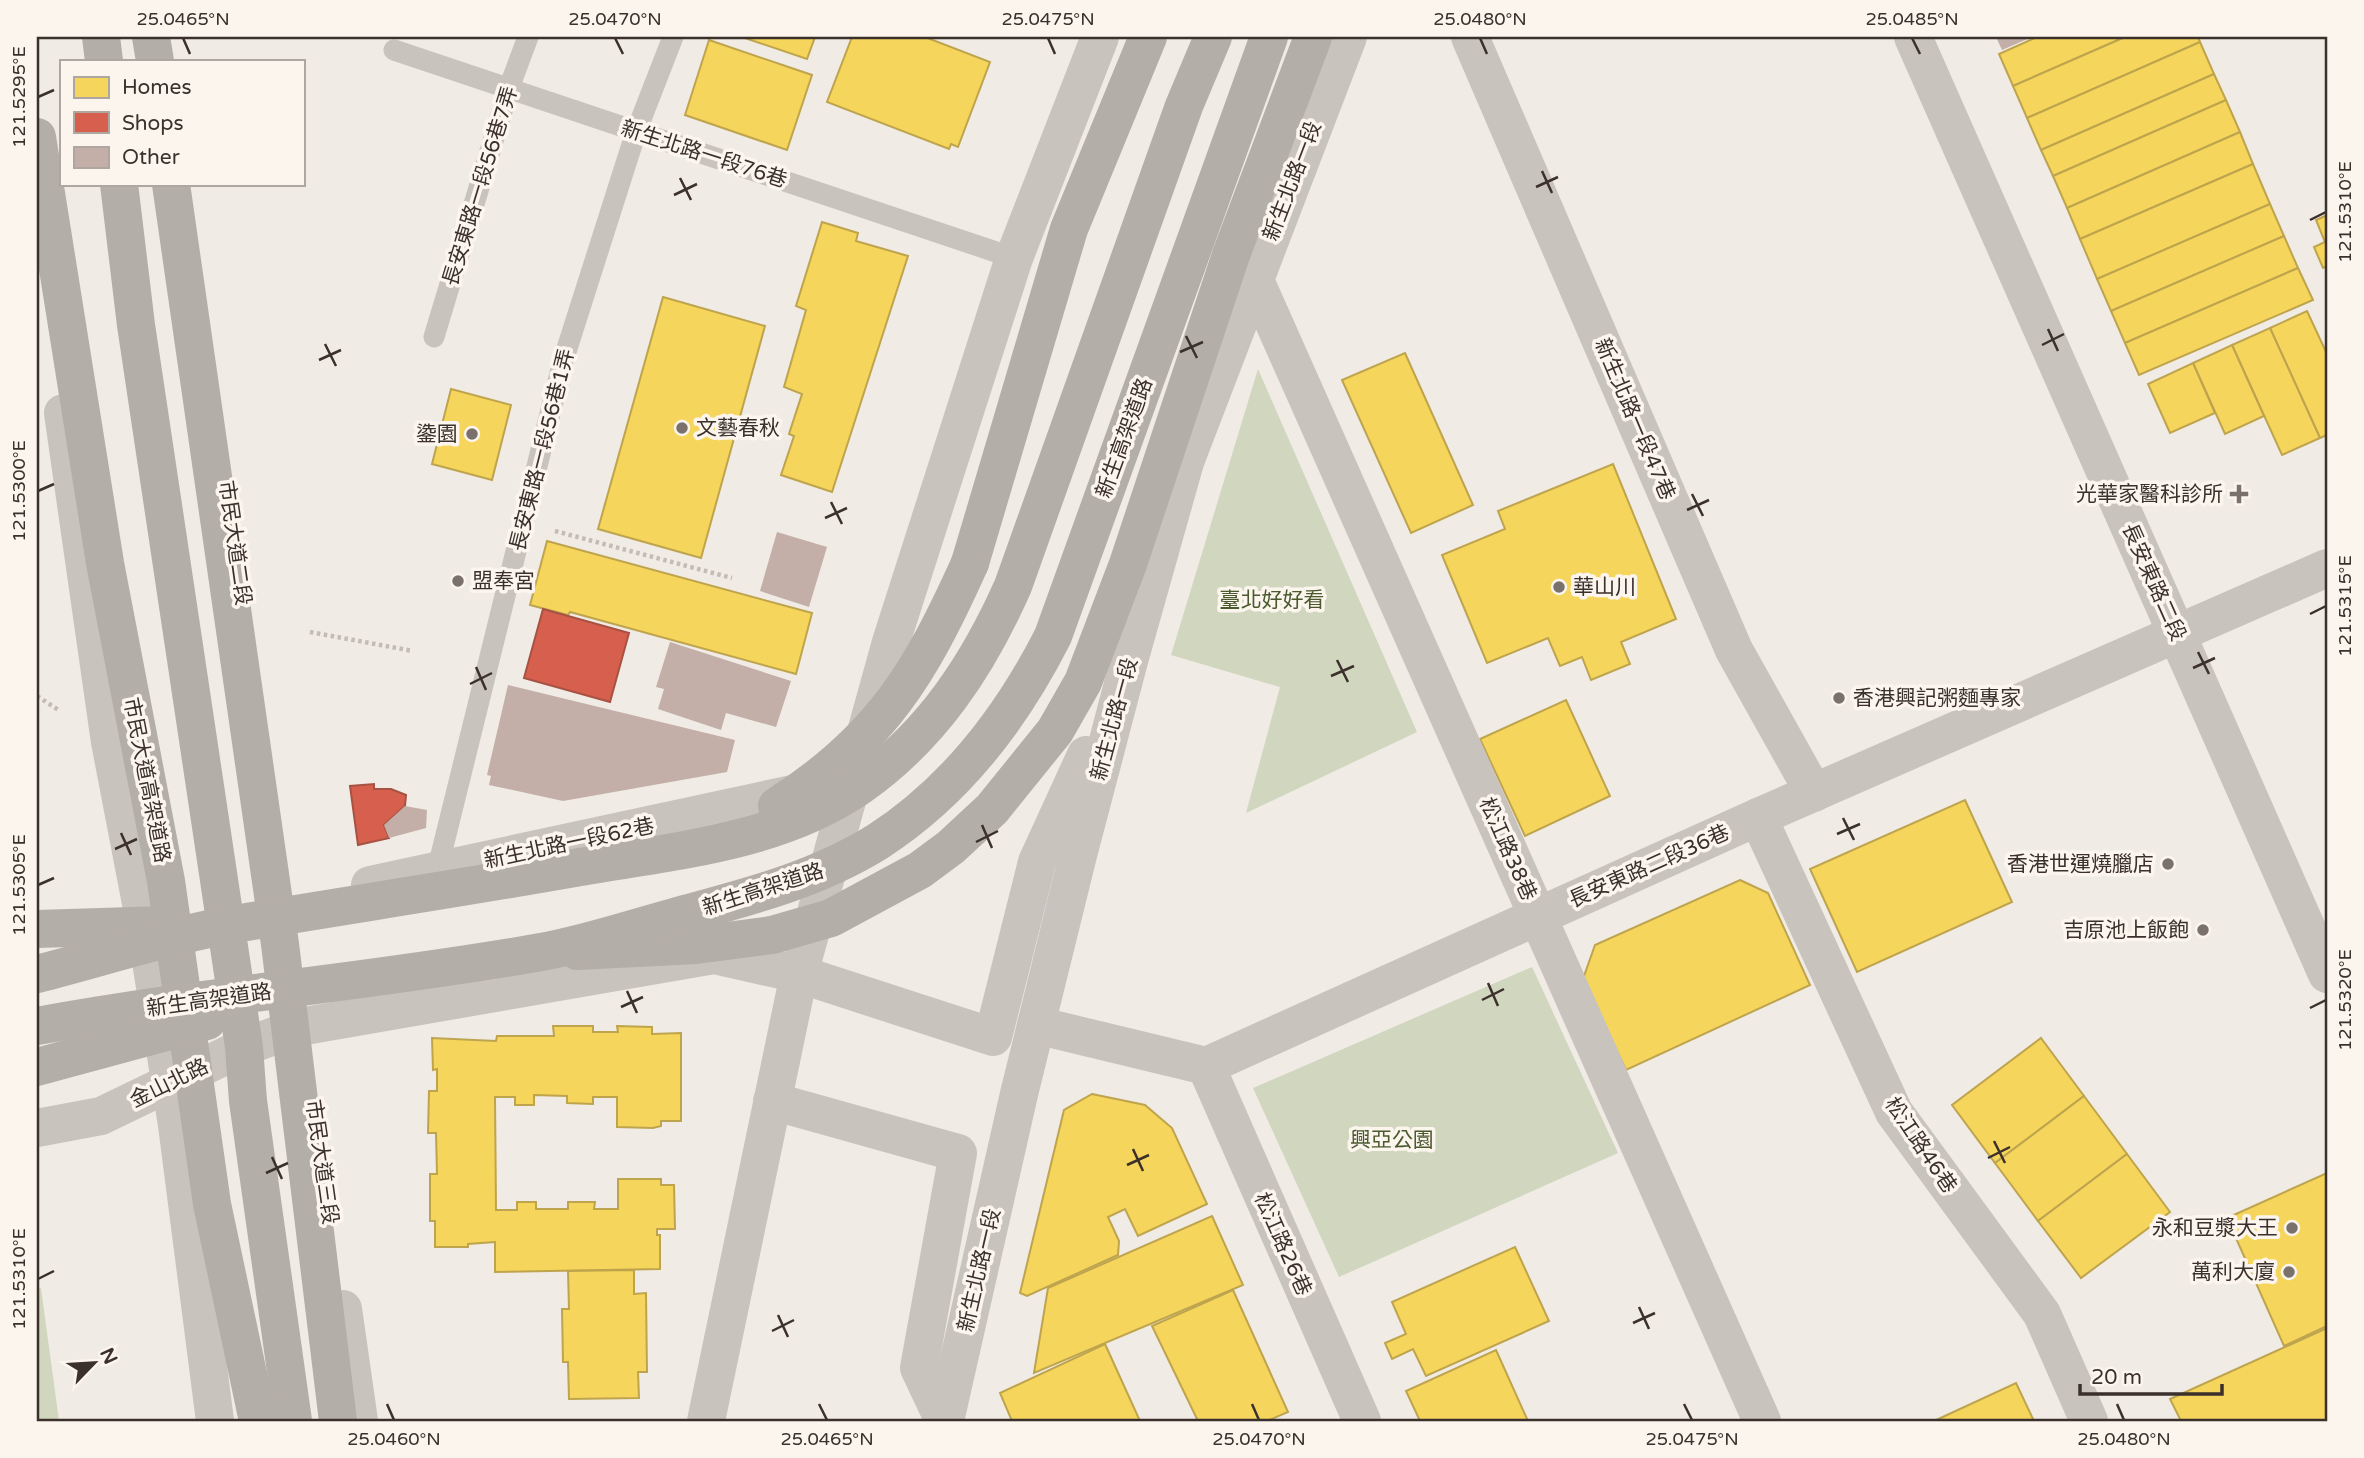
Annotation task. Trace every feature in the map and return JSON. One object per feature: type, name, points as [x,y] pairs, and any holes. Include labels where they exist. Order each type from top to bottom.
[{"type":"highway","points":[[101,37],[104,60]]},
{"type":"highway","points":[[152,37],[155,60]]},
{"type":"highway","points":[[701,845],[764,814],[813,783],[848,754],[879,723],[930,647],[970,563],[1069,229],[1148,37]]},
{"type":"highway","points":[[37,929],[231,918],[453,890],[766,831],[859,787],[895,758],[935,718],[965,679],[989,641],[1013,586],[1180,119],[1213,37]]},
{"type":"highway","name":"新生高架道路","points":[[37,1026],[544,952],[764,892],[822,872],[876,842],[911,817],[946,788],[999,729],[1029,684],[1053,636],[1269,37]]},
{"type":"highway","points":[[544,952],[696,945],[772,935],[831,918],[920,870],[951,847],[992,809],[1055,731],[1083,682],[1128,564],[1231,255],[1313,37]]},
{"type":"highway","name":"市民大道高架道路","points":[[37,137],[105,563],[166,881],[212,1204],[258,1421]]},
{"type":"highway","points":[[119,186],[138,339],[231,918],[248,1101],[293,1421]]},
{"type":"highway","points":[[171,186],[280,944],[338,1421]]},
{"type":"highway","points":[[37,974],[231,918]]},
{"type":"highway","points":[[37,1067],[365,978]]},
{"type":"street","points":[[166,37],[168,60]]},
{"type":"street","points":[[706,1421],[799,974],[891,642],[1014,258],[1101,37]]},
{"type":"street","name":"新生北路一段","points":[[945,1421],[1036,1025],[1129,661],[1185,462],[1348,37]]},
{"type":"street","name":"新生北路一段47巷","points":[[1471,37],[1734,650],[1814,793]]},
{"type":"street","name":"長安東路二段","points":[[1913,37],[2327,974]]},
{"type":"street","name":"市民大道二段","points":[[184,186],[283,903]]},
{"type":"street","points":[[37,227],[102,697],[145,924],[170,1083],[215,1421]]},
{"type":"street","name":"松江路38巷","points":[[1254,278],[1762,1421]]},
{"type":"street","name":"長安東路二段36巷","points":[[1206,1066],[1758,817],[2327,568]]},
{"type":"street","points":[[299,1027],[714,955],[799,974],[993,1037],[1037,862],[1129,661]]},
{"type":"street","name":"新生北路一段62巷","points":[[283,903],[854,781]]},
{"type":"street","name":"松江路46巷","points":[[1758,817],[1894,1112],[2042,1314],[2089,1421]]},
{"type":"street","points":[[37,943],[145,924],[231,918],[283,903]]},
{"type":"street","name":"市民大道三段","points":[[283,903],[299,1027],[311,1085],[359,1421]]},
{"type":"street","points":[[1036,1025],[1206,1066]]},
{"type":"street","name":"金山北路","points":[[37,1128],[101,1116],[244,1047],[299,1027]]},
{"type":"street","name":"松江路26巷","points":[[1206,1066],[1362,1421]]},
{"type":"street","points":[[772,1101],[958,1153],[919,1368],[945,1421]]},
{"type":"lane","name":"長安東路一段56巷7弄","points":[[434,337],[509,88],[528,37]]},
{"type":"lane","name":"長安東路一段56巷1弄","points":[[437,871],[563,361],[636,132],[673,37]]},
{"type":"lane","name":"新生北路一段76巷","points":[[394,50],[1014,258]]},
{"type":"path","points":[[523,523],[732,578]]},
{"type":"path","points":[[310,632],[413,651]]},
{"type":"green space","name":"臺北好好看","points":[[1258,369],[1417,732],[1246,813],[1280,687],[1171,655]]},
{"type":"green space","name":"興亞公園","points":[[1532,967],[1618,1153],[1339,1277],[1253,1088]]},
{"type":"green space","points":[[41,1288],[59,1421],[37,1421],[37,1289]]},
{"type":"building: Homes","points":[[742,37],[815,37],[807,59]]},
{"type":"building: Homes","points":[[852,37],[925,37],[990,62],[958,147],[951,144],[949,149],[827,102]]},
{"type":"building: Homes","points":[[2037,37],[2125,37],[2013,86],[1999,54]]},
{"type":"building: Homes","points":[[2125,37],[2198,37],[2200,42],[2027,118],[2013,86]]},
{"type":"building: Homes","points":[[709,40],[812,75],[787,150],[685,115]]},
{"type":"building: Homes","points":[[2200,42],[2214,74],[2041,150],[2027,118]]},
{"type":"building: Homes","points":[[2214,74],[2226,100],[2053,176],[2041,150]]},
{"type":"building: Homes","points":[[2226,100],[2240,132],[2067,208],[2053,176]]},
{"type":"building: Homes","points":[[2240,132],[2253,164],[2080,239],[2067,208]]},
{"type":"building: Homes","points":[[2253,164],[2270,204],[2097,279],[2080,239]]},
{"type":"building: Homes","points":[[2270,204],[2284,236],[2111,311],[2097,279]]},
{"type":"building: Homes","points":[[2327,215],[2327,266],[2323,268],[2314,247],[2325,242],[2316,220]]},
{"type":"building: Homes","points":[[822,222],[858,233],[856,241],[908,256],[832,492],[781,475],[794,436],[789,434],[802,394],[784,387],[806,310],[796,306]]},
{"type":"building: Homes","points":[[2284,236],[2298,268],[2125,343],[2111,311]]},
{"type":"building: Homes","points":[[2298,268],[2313,300],[2139,375],[2125,343]]},
{"type":"building: Homes","name":"文藝春秋","points":[[663,297],[765,326],[701,558],[598,529]]},
{"type":"building: Homes","points":[[2307,311],[2327,354],[2327,435],[2320,438],[2270,328]]},
{"type":"building: Homes","points":[[2270,328],[2320,438],[2282,455],[2232,345]]},
{"type":"building: Homes","points":[[2232,345],[2264,416],[2225,434],[2193,363]]},
{"type":"building: Homes","points":[[1405,353],[1473,505],[1411,533],[1342,380]]},
{"type":"building: Homes","points":[[2193,363],[2215,413],[2170,433],[2148,384]]},
{"type":"building: Homes","name":"鍌園","points":[[451,389],[511,405],[492,480],[432,464]]},
{"type":"building: Homes","name":"華山川","points":[[1613,464],[1676,619],[1621,642],[1630,664],[1591,680],[1582,657],[1560,666],[1548,638],[1487,663],[1442,555],[1505,529],[1498,511]]},
{"type":"building: Homes","points":[[547,541],[812,613],[796,674],[570,612],[568,615],[530,605]]},
{"type":"building: Homes","points":[[1566,700],[1610,796],[1525,836],[1480,739]]},
{"type":"building: Homes","points":[[1965,800],[2012,902],[1857,972],[1810,869]]},
{"type":"building: Homes","points":[[1740,880],[1768,893],[1810,985],[1626,1070],[1583,979],[1595,945]]},
{"type":"building: Homes","points":[[553,1026],[593,1026],[593,1032],[618,1032],[617,1026],[652,1027],[652,1034],[681,1033],[681,1121],[661,1121],[661,1126],[653,1128],[617,1127],[617,1097],[593,1097],[593,1104],[567,1103],[567,1096],[534,1095],[534,1105],[515,1105],[515,1097],[495,1097],[496,1210],[517,1210],[517,1202],[536,1202],[536,1209],[568,1209],[568,1202],[595,1202],[594,1209],[618,1209],[618,1179],[661,1179],[661,1185],[674,1185],[675,1229],[657,1229],[657,1235],[660,1235],[660,1269],[495,1272],[495,1242],[468,1244],[468,1247],[435,1247],[435,1221],[430,1221],[430,1174],[437,1174],[436,1133],[428,1133],[429,1091],[437,1091],[432,1038],[496,1041],[497,1036],[554,1036]]},
{"type":"building: Homes","points":[[2041,1038],[2084,1096],[1995,1163],[1952,1105]]},
{"type":"building: Homes","points":[[1092,1094],[1145,1105],[1172,1128],[1207,1204],[1138,1236],[1125,1209],[1108,1217],[1119,1241],[1118,1255],[1027,1296],[1020,1293],[1064,1110]]},
{"type":"building: Homes","points":[[2084,1096],[2127,1154],[2038,1221],[1995,1163]]},
{"type":"building: Homes","points":[[2127,1154],[2170,1212],[2081,1278],[2038,1221]]},
{"type":"building: Homes","name":"萬利大廈","points":[[2327,1173],[2327,1326],[2284,1346],[2227,1218]]},
{"type":"building: Homes","points":[[1212,1216],[1243,1285],[1034,1373],[1048,1288]]},
{"type":"building: Homes","points":[[1515,1247],[1549,1321],[1426,1376],[1413,1349],[1392,1359],[1385,1343],[1406,1334],[1392,1302]]},
{"type":"building: Homes","points":[[634,1270],[634,1294],[646,1293],[647,1372],[638,1372],[639,1398],[569,1399],[568,1362],[563,1362],[562,1309],[569,1309],[568,1271]]},
{"type":"building: Homes","points":[[1233,1290],[1288,1412],[1267,1421],[1198,1421],[1152,1326]]},
{"type":"building: Homes","points":[[2327,1328],[2327,1421],[2181,1421],[2170,1399]]},
{"type":"building: Homes","points":[[1105,1344],[1140,1421],[1012,1421],[1000,1393]]},
{"type":"building: Homes","points":[[1496,1350],[1528,1421],[1420,1421],[1406,1391]]},
{"type":"building: Homes","points":[[2016,1383],[2034,1421],[1934,1421]]},
{"type":"building: Shops","points":[[543,609],[629,633],[610,702],[524,678]]},
{"type":"building: Shops","points":[[374,784],[374,789],[391,789],[406,795],[405,806],[384,825],[389,838],[358,845],[350,786]]},
{"type":"building: Other","points":[[1996,37],[2032,37],[2002,50]]},
{"type":"building: Other","points":[[777,532],[827,547],[809,607],[760,591]]},
{"type":"building: Other","points":[[670,642],[791,681],[776,727],[726,713],[721,730],[658,709],[664,689],[656,687]]},
{"type":"building: Other","points":[[508,685],[735,740],[727,772],[563,801],[489,785],[491,776],[487,775]]},
{"type":"building: Other","points":[[405,806],[427,810],[426,828],[389,838],[384,825]]},
{"type":"place","name":"文藝春秋","points":[[682,428]]},
{"type":"place","name":"鍌園","points":[[472,434]]},
{"type":"place","name":"光華家醫科診所","points":[[2239,494]]},
{"type":"place","name":"盟奉宮","points":[[458,581]]},
{"type":"place","name":"華山川","points":[[1559,587]]},
{"type":"place","name":"香港興記粥麵專家","points":[[1839,698]]},
{"type":"place","name":"香港世運燒臘店","points":[[2168,864]]},
{"type":"place","name":"吉原池上飯飽","points":[[2203,930]]},
{"type":"place","name":"永和豆漿大王","points":[[2292,1228]]},
{"type":"place","name":"萬利大廈","points":[[2289,1272]]}]
